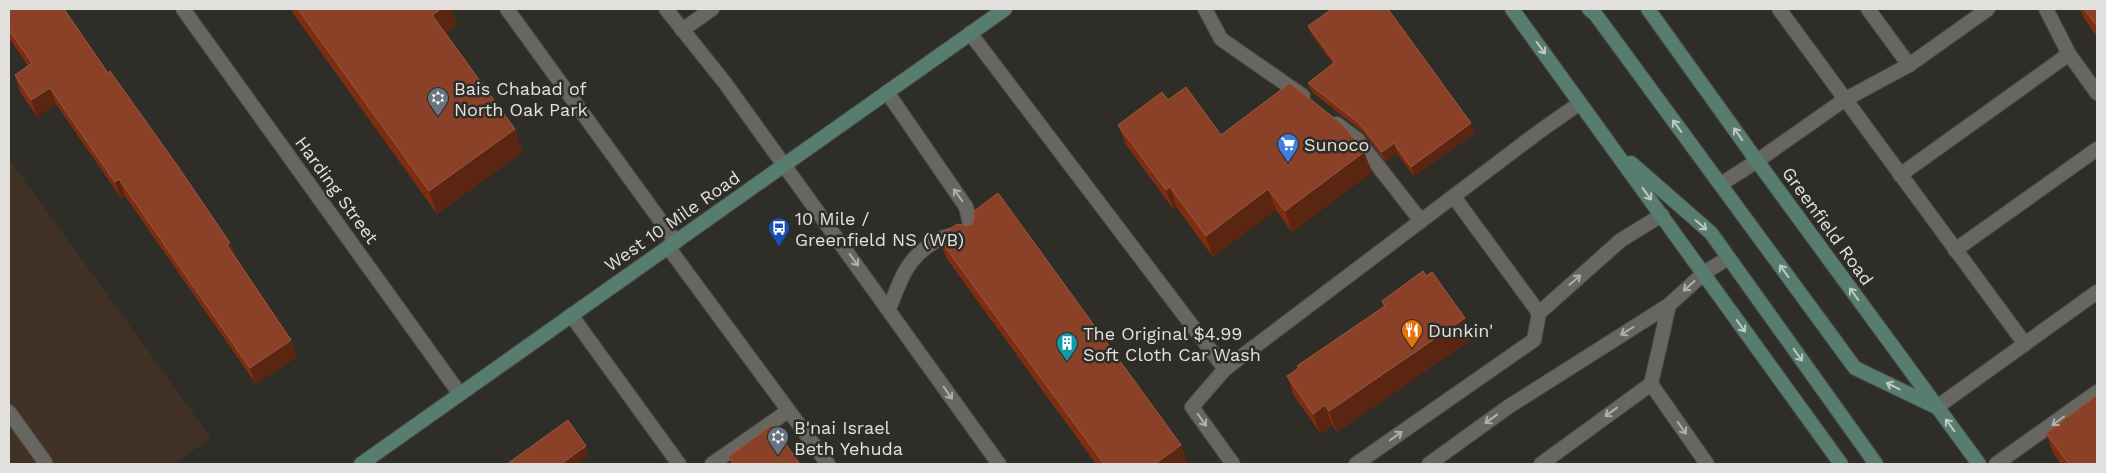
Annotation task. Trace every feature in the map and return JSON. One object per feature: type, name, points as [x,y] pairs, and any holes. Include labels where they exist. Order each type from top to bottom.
[{"type":"main road","name":"West 10 Mile Road","points":[[361,464],[1005,9]]},
{"type":"main road","points":[[1514,9],[1580,104],[1841,464]]},
{"type":"main road","points":[[1589,9],[1596,15],[1855,368],[1937,407]]},
{"type":"main road","name":"Greenfield Road","points":[[1648,9],[1979,464]]},
{"type":"main road","points":[[1612,146],[1711,233],[1876,464]]},
{"type":"street","name":"Harding Street","points":[[183,9],[460,394]]},
{"type":"street","points":[[507,9],[788,411],[828,464]]},
{"type":"street","points":[[666,9],[725,83],[999,464]]},
{"type":"street","points":[[682,30],[712,9]]},
{"type":"street","points":[[1205,9],[1221,39],[1311,103]]},
{"type":"street","points":[[1779,9],[2024,344]]},
{"type":"street","points":[[1868,9],[1909,65]]},
{"type":"street","points":[[1720,184],[1757,161],[1844,100],[1909,65],[1988,9]]},
{"type":"street","points":[[2046,9],[2069,54],[2097,93]]},
{"type":"street","points":[[970,33],[1225,369]]},
{"type":"street","points":[[1900,175],[2069,54]]},
{"type":"street","points":[[887,92],[966,207],[974,240],[964,236],[949,236],[923,249],[912,259],[904,272],[889,309]]},
{"type":"street","points":[[1233,464],[1192,407],[1225,369],[1580,104]]},
{"type":"street","points":[[1326,115],[1357,139],[1421,221]]},
{"type":"street","points":[[1955,250],[2097,149]]},
{"type":"street","points":[[1454,197],[1539,313]]},
{"type":"street","points":[[1356,464],[1534,340],[1539,313],[1620,240],[1662,215]]},
{"type":"street","points":[[1430,464],[1508,407],[1669,305],[1704,273],[1728,258]]},
{"type":"street","points":[[1937,407],[2097,292]]},
{"type":"street","points":[[1541,464],[1651,384],[1669,305]]},
{"type":"street","points":[[571,315],[679,464]]},
{"type":"street","points":[[1651,384],[1707,464]]},
{"type":"street","points":[[1996,464],[2097,392]]},
{"type":"street","points":[[712,464],[788,411]]},
{"type":"street","points":[[9,412],[44,463]]},
{"type":"shaded area","points":[[9,159],[211,438],[173,464],[9,464]]},
{"type":"building","points":[[9,9],[64,9],[108,73],[110,71],[177,165],[230,243],[227,245],[291,340],[250,368],[119,179],[115,182],[50,88],[31,100],[15,75],[32,63],[9,30]]},
{"type":"building","name":"Bais Chabad of North Oak Park","points":[[298,9],[441,9],[432,15],[515,129],[429,191]]},
{"type":"building","name":"Sunoco","points":[[1332,9],[1388,9],[1471,123],[1411,167],[1394,143],[1382,152],[1359,123],[1308,83],[1335,62],[1308,26]]},
{"type":"building","points":[[2084,9],[2097,9],[2097,26]]},
{"type":"building","points":[[1290,83],[1343,125],[1364,152],[1285,211],[1268,189],[1206,236],[1170,187],[1166,190],[1118,125],[1162,92],[1168,100],[1186,87],[1221,135]]},
{"type":"building","name":"The Original $4.99 Soft Cloth Car Wash","points":[[998,193],[1181,445],[1155,464],[1104,464],[938,237],[957,224],[967,226],[972,224],[974,219],[973,212]]},
{"type":"building","points":[[1423,271],[1426,276],[1432,272],[1465,318],[1329,411],[1325,405],[1313,414],[1287,376],[1299,368],[1297,366],[1385,306],[1382,301]]},
{"type":"building","points":[[2097,395],[2097,464],[2069,464],[2046,433]]},
{"type":"building","points":[[568,420],[586,446],[561,464],[507,464]]},
{"type":"building","points":[[772,425],[800,464],[733,464],[728,457]]},
{"type":"place","name":"Bais Chabad of North Oak Park","points":[[438,117]]},
{"type":"place","name":"Sunoco","points":[[1288,163]]},
{"type":"place","name":"10 Mile / Greenfield NS (WB)","points":[[779,247]]},
{"type":"place","name":"Dunkin'","points":[[1412,349]]},
{"type":"place","name":"The Original $4.99 Soft Cloth Car Wash","points":[[1067,362]]},
{"type":"place","name":"B'nai Israel Beth Yehuda","points":[[778,456]]}]
